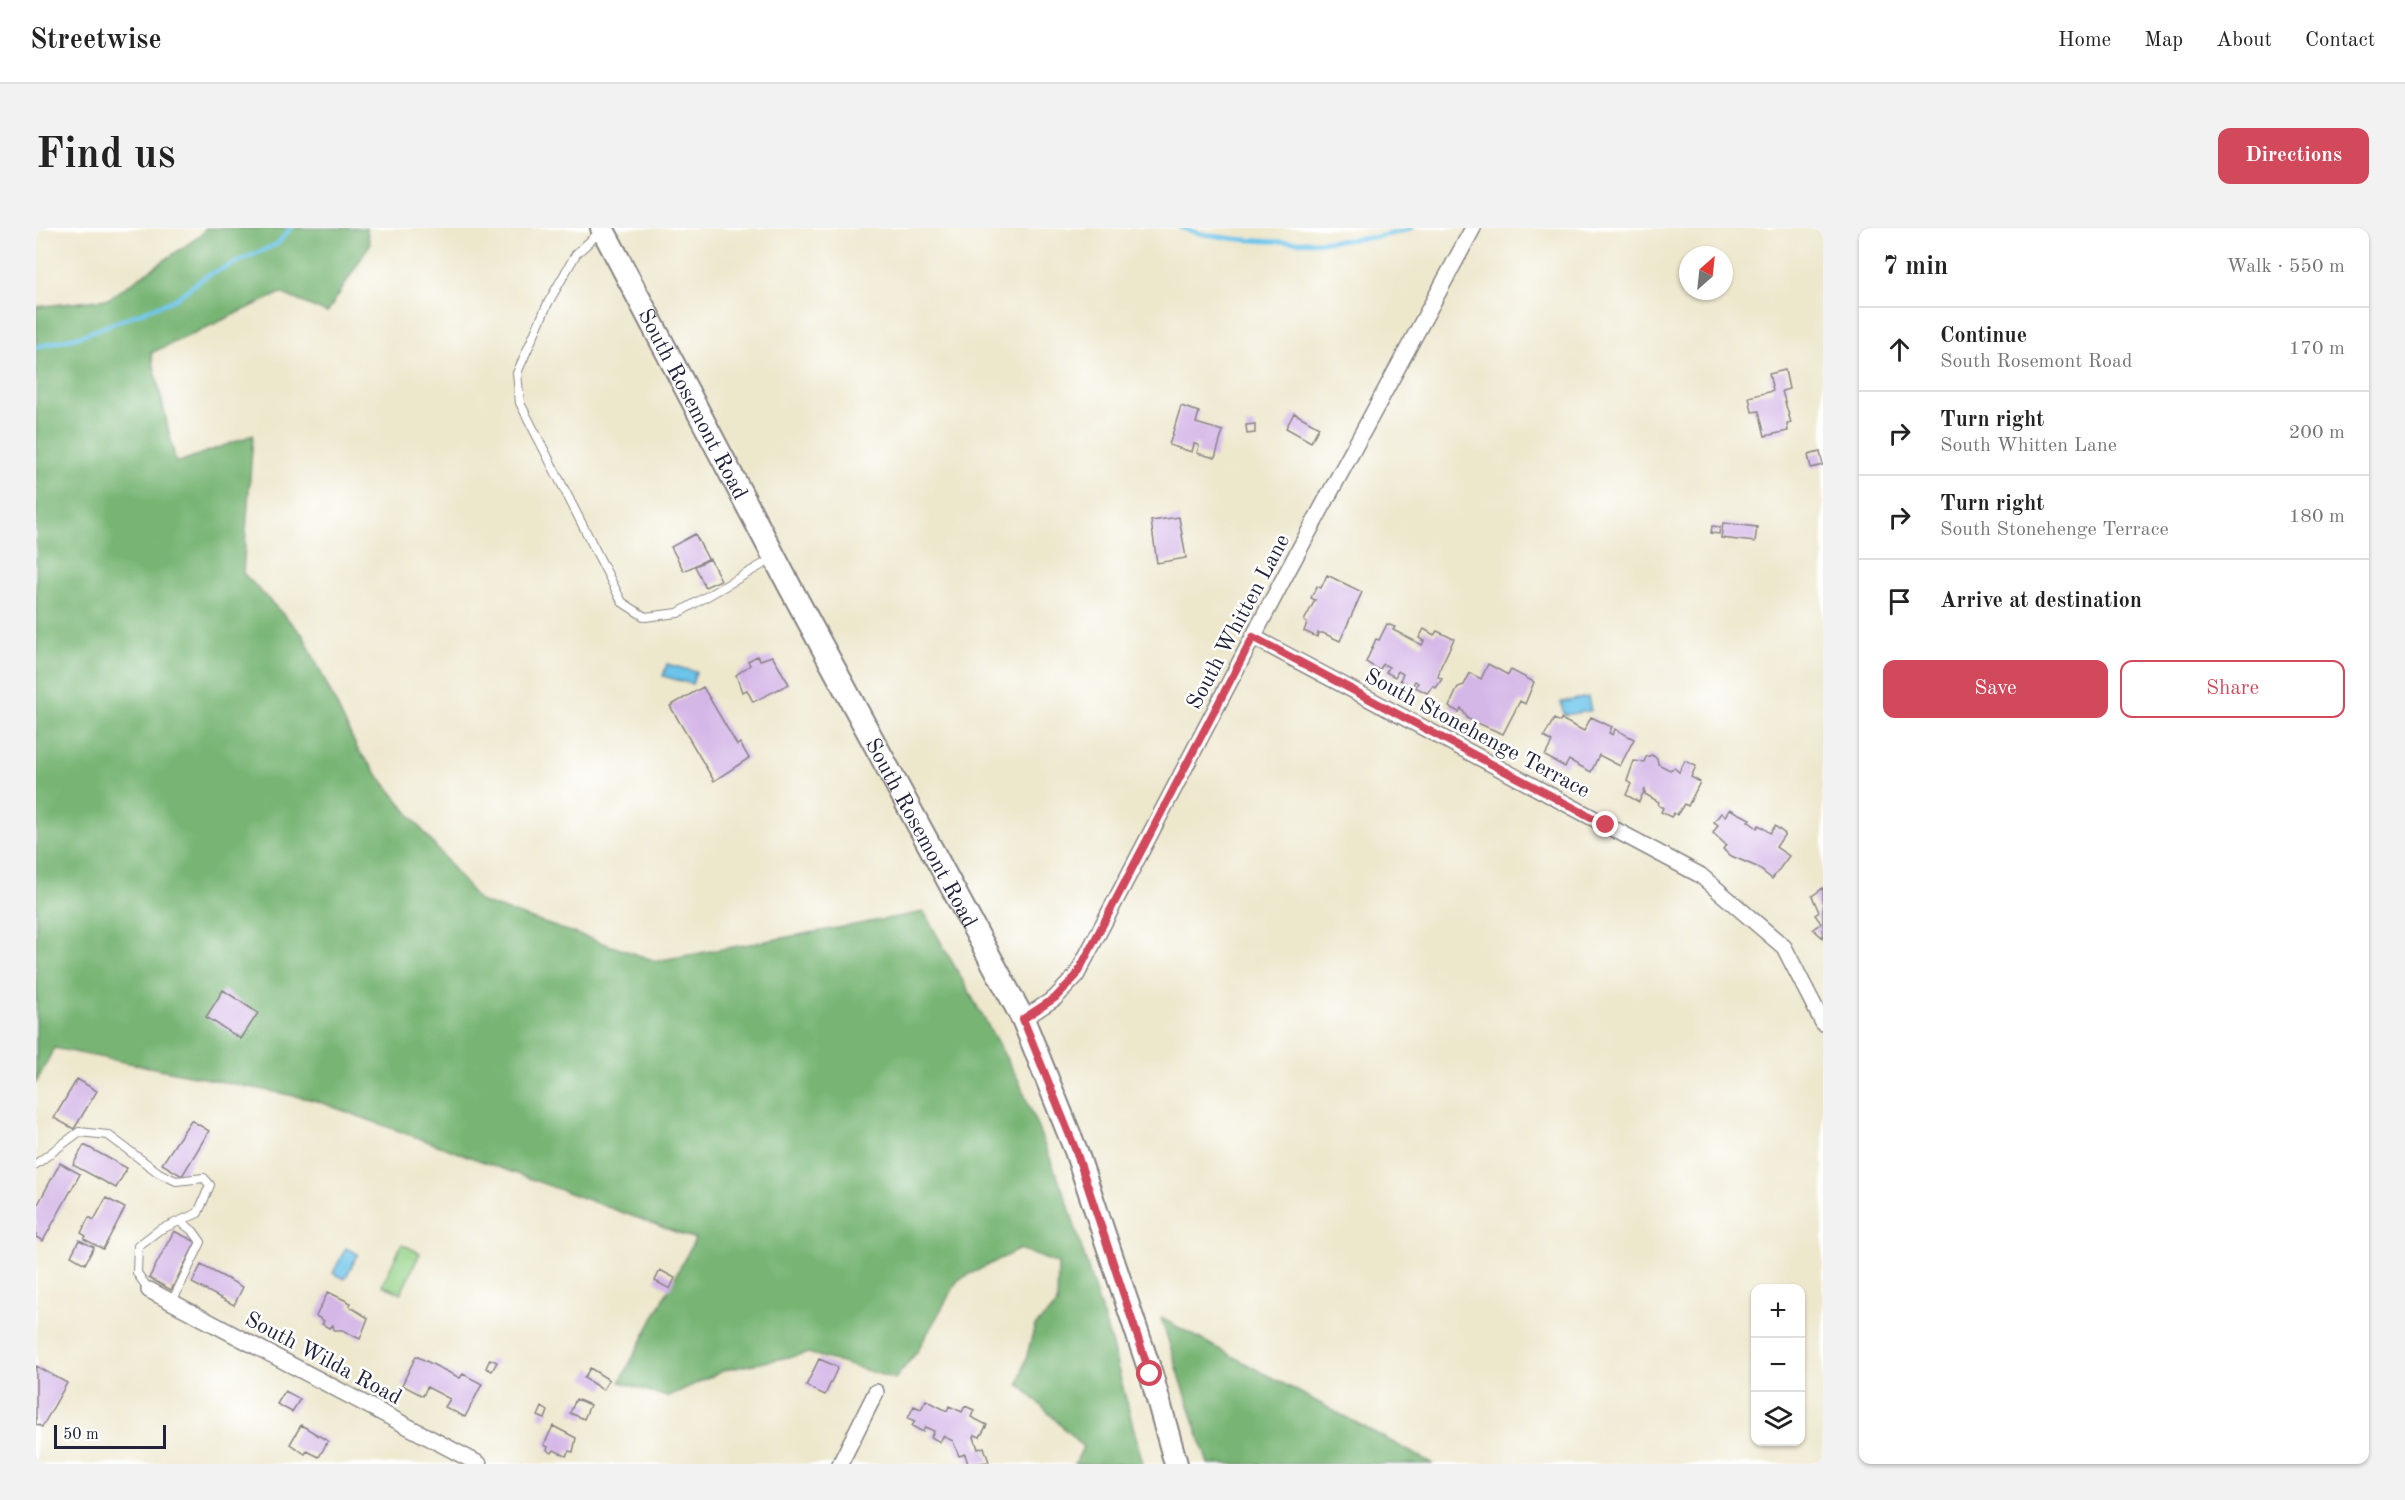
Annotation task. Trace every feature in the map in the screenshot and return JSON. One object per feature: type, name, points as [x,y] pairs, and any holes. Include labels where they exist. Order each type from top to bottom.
[{"type":"main road","name":"South Rosemont Road","points":[[603,228],[775,558],[1023,1019],[1058,1100],[1088,1185],[1156,1392],[1176,1464]]},
{"type":"street","name":"South Whitten Lane","points":[[1023,1019],[1055,998],[1076,976],[1253,637],[1473,228]]},
{"type":"street","name":"South Stonehenge Terrace","points":[[1253,637],[1700,875],[1784,947],[1823,1023]]},
{"type":"street","name":"South Wilda Road","points":[[149,1290],[479,1464]]},
{"type":"street","points":[[840,1464],[876,1392]]},
{"type":"lane","points":[[603,228],[576,254],[548,303],[517,373],[520,403],[622,602],[645,617],[678,613],[775,558]]},
{"type":"lane","points":[[36,1164],[79,1132],[108,1135],[159,1173],[176,1181],[204,1178],[210,1185],[198,1213],[159,1230],[138,1246],[137,1273],[149,1290]]},
{"type":"lane","points":[[172,1302],[201,1242],[193,1231],[181,1222]]},
{"type":"green space","points":[[205,228],[366,228],[370,244],[327,313],[281,293],[151,353],[176,463],[253,435],[243,573],[303,635],[358,750],[479,901],[656,961],[924,912],[1018,1079],[1066,1198],[1111,1342],[1143,1464],[1075,1464],[1083,1447],[1019,1384],[1035,1326],[1057,1305],[1058,1264],[1020,1249],[958,1280],[916,1353],[895,1379],[808,1353],[725,1370],[667,1397],[620,1382],[695,1239],[314,1100],[54,1048],[36,1083],[36,307],[108,299],[201,235]]},
{"type":"green space","points":[[402,1244],[420,1253],[401,1293],[382,1285]]},
{"type":"green space","points":[[1161,1318],[1433,1464],[1208,1464]]},
{"type":"water","points":[[667,664],[696,672],[692,684],[663,676]]},
{"type":"water","points":[[1588,697],[1591,711],[1564,715],[1561,702]]},
{"type":"water","points":[[346,1248],[358,1254],[345,1279],[333,1273]]},
{"type":"building","points":[[1785,370],[1789,389],[1782,391],[1791,423],[1787,424],[1788,431],[1765,436],[1759,411],[1752,412],[1749,397],[1773,391],[1769,374]]},
{"type":"building","points":[[1181,406],[1199,412],[1196,423],[1223,431],[1215,458],[1197,453],[1199,445],[1194,444],[1192,452],[1169,445]]},
{"type":"building","points":[[1294,413],[1319,427],[1311,442],[1286,428]]},
{"type":"building","points":[[1255,424],[1255,433],[1247,434],[1246,425]]},
{"type":"building","points":[[1820,452],[1823,465],[1811,468],[1808,455]]},
{"type":"building","points":[[1179,517],[1186,558],[1157,563],[1151,521]]},
{"type":"building","points":[[1723,523],[1757,527],[1755,542],[1721,538]]},
{"type":"building","points":[[1712,526],[1720,527],[1719,534],[1711,533]]},
{"type":"building","points":[[695,534],[708,559],[684,571],[671,547]]},
{"type":"building","points":[[710,559],[721,580],[705,587],[695,566]]},
{"type":"building","points":[[1327,575],[1362,592],[1340,641],[1323,633],[1318,633],[1317,637],[1304,631],[1307,623],[1304,621],[1315,600],[1311,598],[1317,586],[1321,588]]},
{"type":"building","points":[[1387,624],[1395,627],[1393,630],[1422,645],[1424,641],[1419,638],[1424,629],[1434,635],[1437,631],[1454,639],[1441,666],[1438,677],[1442,679],[1436,688],[1433,686],[1427,693],[1415,687],[1418,683],[1415,681],[1412,687],[1400,680],[1403,674],[1398,671],[1395,677],[1386,672],[1389,667],[1383,664],[1380,669],[1377,669],[1366,662],[1376,639],[1379,640]]},
{"type":"building","points":[[757,656],[760,660],[772,656],[789,684],[753,702],[747,690],[742,692],[736,675],[750,665],[748,661]]},
{"type":"building","points":[[1488,664],[1508,675],[1511,670],[1534,682],[1525,704],[1520,701],[1503,734],[1468,719],[1461,708],[1459,712],[1449,707],[1458,687],[1464,685],[1470,673],[1481,679]]},
{"type":"building","points":[[703,687],[737,745],[740,743],[749,758],[714,781],[670,706]]},
{"type":"building","points":[[1591,717],[1612,727],[1609,733],[1613,735],[1615,729],[1634,739],[1620,766],[1599,755],[1591,772],[1569,760],[1565,767],[1545,756],[1552,742],[1544,737],[1554,719],[1560,722],[1561,719],[1584,731]]},
{"type":"building","points":[[1651,755],[1657,758],[1658,764],[1670,770],[1674,768],[1679,772],[1685,761],[1696,766],[1691,777],[1700,782],[1688,806],[1684,804],[1677,815],[1674,813],[1671,817],[1661,812],[1663,808],[1658,805],[1659,802],[1645,794],[1645,789],[1639,802],[1626,795],[1631,784],[1627,781],[1634,761],[1644,762],[1646,757]]},
{"type":"building","points":[[1730,809],[1750,819],[1748,821],[1757,828],[1759,825],[1770,833],[1775,826],[1785,834],[1776,847],[1789,856],[1772,879],[1757,867],[1729,855],[1723,849],[1726,845],[1713,833],[1718,825],[1714,822],[1721,813],[1725,816]]},
{"type":"building","points":[[1823,888],[1823,938],[1813,929],[1821,923],[1815,915],[1819,912],[1812,896]]},
{"type":"building","points":[[223,990],[258,1013],[241,1039],[206,1017]]},
{"type":"building","points":[[77,1079],[97,1091],[74,1129],[54,1118]]},
{"type":"building","points":[[191,1120],[209,1131],[182,1176],[162,1164]]},
{"type":"building","points":[[84,1145],[127,1168],[116,1188],[73,1165]]},
{"type":"building","points":[[60,1163],[80,1174],[43,1241],[36,1237],[36,1208]]},
{"type":"building","points":[[106,1198],[125,1208],[103,1249],[84,1239],[86,1236],[81,1233],[89,1217],[94,1220]]},
{"type":"building","points":[[174,1231],[196,1242],[171,1290],[149,1278]]},
{"type":"building","points":[[79,1240],[94,1247],[85,1264],[71,1256]]},
{"type":"building","points":[[201,1265],[243,1287],[234,1305],[192,1283]]},
{"type":"building","points":[[660,1270],[675,1278],[670,1289],[655,1281]]},
{"type":"building","points":[[328,1292],[351,1303],[349,1306],[368,1318],[360,1339],[342,1330],[334,1330],[333,1325],[329,1328],[322,1324],[324,1321],[316,1316]]},
{"type":"building","points":[[416,1356],[460,1378],[463,1374],[482,1384],[465,1417],[445,1407],[450,1399],[427,1387],[423,1396],[402,1385]]},
{"type":"building","points":[[490,1359],[497,1362],[492,1371],[486,1368]]},
{"type":"building","points":[[819,1359],[838,1367],[825,1395],[806,1386]]},
{"type":"building","points":[[36,1366],[67,1383],[42,1427],[36,1424]]},
{"type":"building","points":[[590,1368],[609,1380],[603,1390],[584,1378]]},
{"type":"building","points":[[285,1391],[300,1399],[292,1412],[277,1404]]},
{"type":"building","points":[[576,1399],[590,1405],[584,1419],[570,1413]]},
{"type":"building","points":[[926,1400],[947,1411],[949,1406],[962,1412],[965,1406],[974,1410],[971,1417],[987,1425],[980,1437],[975,1435],[974,1437],[978,1449],[984,1447],[989,1462],[968,1464],[965,1454],[959,1456],[953,1441],[943,1436],[940,1442],[931,1437],[934,1431],[925,1427],[923,1432],[912,1426],[915,1421],[908,1418],[914,1406],[921,1409]]},
{"type":"building","points":[[542,1407],[548,1411],[545,1419],[538,1416]]},
{"type":"building","points":[[301,1425],[328,1441],[319,1457],[307,1451],[305,1454],[290,1444]]},
{"type":"building","points":[[553,1426],[576,1438],[573,1452],[569,1451],[566,1456],[554,1450],[552,1453],[547,1450],[548,1447],[544,1445]]},
{"type":"waterway","points":[[36,347],[80,336],[174,300],[206,276],[277,244],[291,228]]},
{"type":"waterway","points":[[1181,228],[1231,238],[1296,242],[1362,239],[1411,228]]},
{"type":"route","points":[[1150,1374],[1058,1100],[1023,1019],[1055,998],[1076,976],[1253,637],[1606,825]]}]
